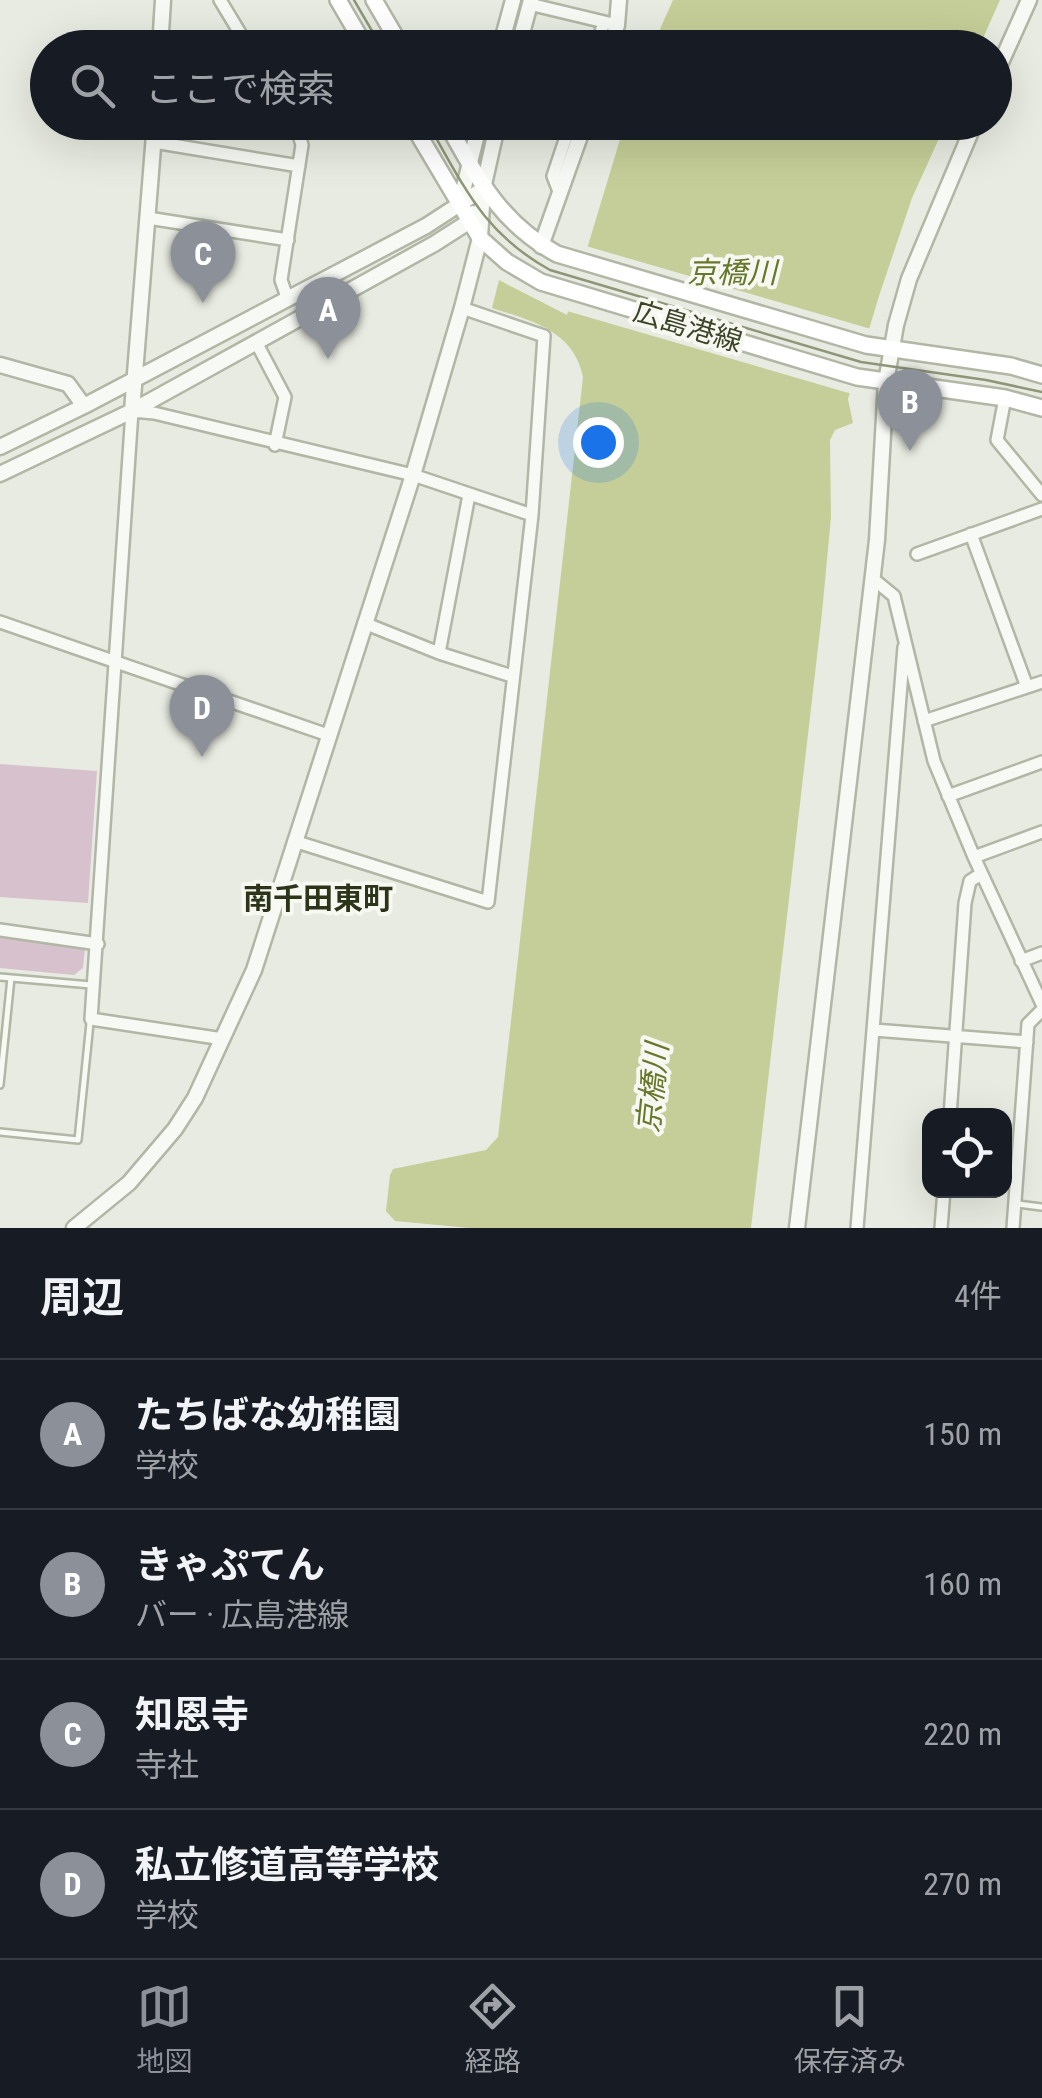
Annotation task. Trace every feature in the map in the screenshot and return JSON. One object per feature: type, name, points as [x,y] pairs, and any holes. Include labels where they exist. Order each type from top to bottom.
[{"type":"main road","points":[[338,0],[353,30]]},
{"type":"main road","points":[[374,0],[392,30]]},
{"type":"main road","name":"広島港線","points":[[422,140],[480,238],[521,272],[540,282],[857,376],[1005,398],[1042,408]]},
{"type":"main road","name":"広島港線","points":[[456,140],[482,189],[525,235],[580,263],[866,345],[1011,366],[1042,375]]},
{"type":"street","points":[[161,30],[162,0]]},
{"type":"street","points":[[220,0],[238,30]]},
{"type":"street","points":[[505,30],[514,0]]},
{"type":"street","points":[[607,30],[619,0]]},
{"type":"street","points":[[1012,38],[1029,0]]},
{"type":"street","points":[[523,30],[530,2],[611,24]]},
{"type":"street","points":[[611,24],[611,30]]},
{"type":"street","points":[[288,298],[281,280],[300,166],[300,140]]},
{"type":"street","points":[[460,203],[476,140]]},
{"type":"street","points":[[0,474],[132,411],[470,221],[494,140]]},
{"type":"street","points":[[561,196],[552,176],[564,140]]},
{"type":"street","points":[[542,246],[579,140]]},
{"type":"street","points":[[797,1228],[872,578],[886,382],[909,278],[967,140]]},
{"type":"street","points":[[223,1039],[91,1019],[154,142],[300,166]]},
{"type":"street","points":[[0,446],[84,406],[426,226],[482,189]]},
{"type":"street","points":[[74,1228],[104,1206],[152,1158],[195,1098],[254,970],[414,475],[480,238],[482,189]]},
{"type":"street","points":[[148,218],[288,240]]},
{"type":"street","points":[[294,841],[488,902],[532,514],[544,336],[462,308]]},
{"type":"street","points":[[256,342],[284,398],[275,445]]},
{"type":"street","points":[[0,365],[68,384],[84,406]]},
{"type":"street","points":[[1005,398],[997,440],[1042,495]]},
{"type":"street","points":[[132,411],[414,475],[532,514]]},
{"type":"street","points":[[439,652],[469,495]]},
{"type":"street","points":[[917,554],[1042,509]]},
{"type":"street","points":[[971,534],[1028,687]]},
{"type":"street","points":[[872,578],[894,596],[904,647],[948,796],[1042,1007],[1031,1018],[1027,1042],[1013,1228]]},
{"type":"street","points":[[0,622],[328,735]]},
{"type":"street","points":[[364,623],[512,676]]},
{"type":"street","points":[[857,1228],[904,647]]},
{"type":"street","points":[[924,721],[1042,682]]},
{"type":"street","points":[[948,796],[1042,762]]},
{"type":"street","points":[[974,857],[1042,832]]},
{"type":"street","points":[[951,1108],[965,903],[970,881],[981,874]]},
{"type":"street","points":[[0,930],[98,944]]},
{"type":"street","points":[[1021,961],[1042,952]]},
{"type":"street","points":[[874,1030],[1027,1042]]},
{"type":"street","points":[[940,1228],[943,1198]]},
{"type":"lane","points":[[0,977],[94,985]]},
{"type":"lane","points":[[0,1085],[10,978]]},
{"type":"lane","points":[[0,1132],[78,1140],[91,1019]]},
{"type":"lane","points":[[1015,1204],[1041,1206]]},
{"type":"shaded area","points":[[0,764],[97,771],[88,903],[0,897]]},
{"type":"shaded area","points":[[0,935],[80,945],[85,948],[83,968],[74,975],[0,968]]},
{"type":"water","points":[[673,0],[1000,0],[987,30],[660,30]]},
{"type":"water","name":"京橋川","points":[[620,140],[938,140],[912,198],[879,296],[848,399],[853,423],[835,430],[830,440],[831,517],[822,613],[751,1228],[469,1228],[395,1221],[386,1211],[393,1169],[486,1150],[498,1137],[583,377],[578,361],[561,338],[536,323],[492,308],[499,280],[567,315]]},
{"type":"pier","points":[[586,246],[871,329],[852,394],[567,311]]},
{"type":"tram line","points":[[354,0],[372,30]]},
{"type":"tram line","points":[[438,140],[491,224],[527,256],[550,270],[861,362],[1042,392]]},
{"type":"place","name":"知恩寺","points":[[203,303]]},
{"type":"place","name":"たちばな幼稚園","points":[[328,359]]},
{"type":"place","name":"きゃぷてん","points":[[910,451]]},
{"type":"place","name":"私立修道高等学校","points":[[202,757]]},
{"type":"district","name":"南千田東町","points":[[318,899]]}]
